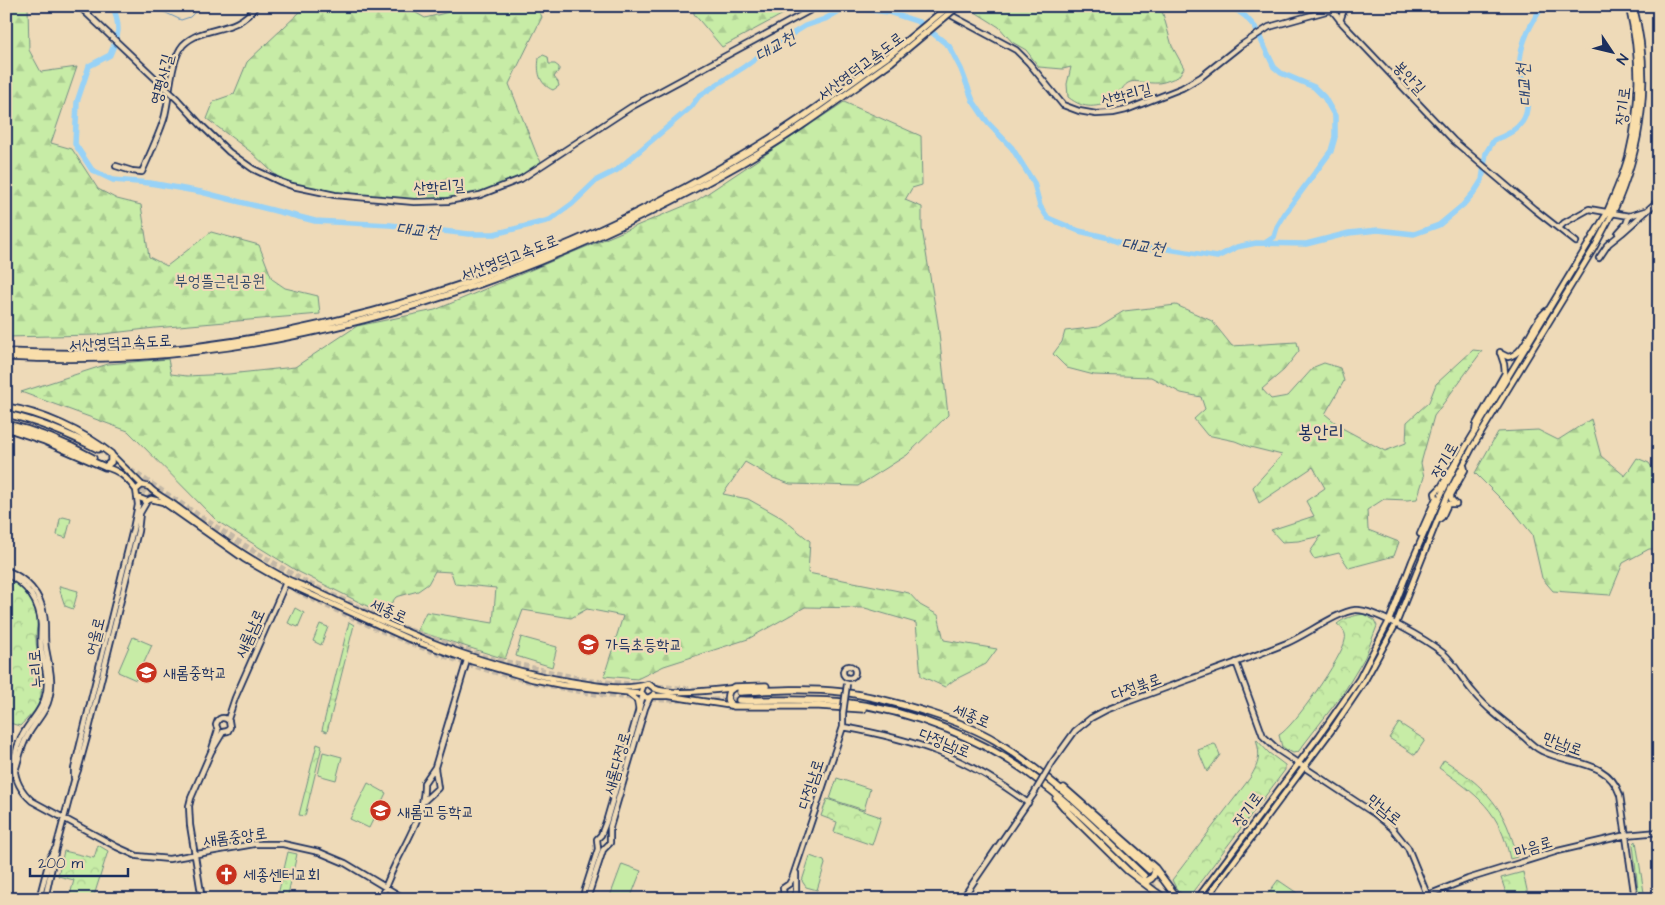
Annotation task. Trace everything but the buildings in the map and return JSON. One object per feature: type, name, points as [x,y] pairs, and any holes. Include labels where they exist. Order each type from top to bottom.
[{"type":"highway","name":"서산영덕고속도로","points":[[6,352],[84,354],[141,352],[250,339],[372,312],[514,267],[591,235],[655,204],[742,155],[889,60],[949,6]]},
{"type":"highway","name":"서산영덕고속도로","points":[[6,357],[85,359],[197,352],[252,344],[306,334],[374,317],[516,271],[585,243],[658,208],[746,160],[822,112],[958,6]]},
{"type":"highway","name":"장기로","points":[[1610,214],[1629,155],[1637,107],[1638,61],[1629,6]]},
{"type":"highway","name":"장기로","points":[[1610,214],[1620,196],[1633,156],[1642,108],[1642,61],[1633,6]]},
{"type":"highway","points":[[6,407],[30,412],[94,440],[111,454],[111,462],[105,467],[52,444],[6,428]]},
{"type":"highway","points":[[6,414],[74,436],[98,448]]},
{"type":"highway","points":[[6,424],[70,445],[93,458]]},
{"type":"highway","points":[[894,713],[819,706],[734,706],[729,704],[727,700],[729,691],[734,687],[827,688],[877,695],[912,708]]},
{"type":"highway","name":"세종로","points":[[740,692],[772,690],[843,692],[912,708],[967,727],[994,740],[1059,783],[1152,869],[1177,898]]},
{"type":"highway","name":"세종로","points":[[739,700],[842,702],[894,713],[963,735],[1043,783],[1069,813],[1102,846],[1165,899]]},
{"type":"highway","points":[[1143,879],[1151,880],[1154,876],[1152,869]]},
{"type":"main road","name":"장기로","points":[[1195,899],[1203,891],[1319,736],[1358,679],[1389,621],[1412,561],[1462,453],[1610,214]]},
{"type":"main road","name":"장기로","points":[[1207,898],[1304,768],[1364,682],[1396,624],[1447,496],[1483,429],[1594,248],[1610,214]]},
{"type":"main road","points":[[1474,434],[1476,424],[1505,373],[1500,352],[1508,357],[1516,354],[1541,315],[1551,308]]},
{"type":"main road","name":"세종로","points":[[111,454],[142,485],[170,501],[287,581]]},
{"type":"main road","points":[[1436,522],[1442,517],[1448,504],[1456,504],[1452,499],[1452,495],[1465,470],[1464,465]]},
{"type":"main road","points":[[105,467],[125,476],[136,490],[137,497]]},
{"type":"main road","points":[[136,490],[142,485]]},
{"type":"main road","points":[[149,500],[151,490]]},
{"type":"main road","name":"세종로","points":[[137,497],[159,500],[167,504],[244,559],[409,639],[503,671],[554,684],[642,695]]},
{"type":"main road","name":"세종로","points":[[468,658],[594,686],[643,686]]},
{"type":"main road","points":[[734,687],[707,691],[676,692],[654,688],[648,684],[643,686],[641,692],[647,698],[669,696],[734,706]]},
{"type":"main road","points":[[652,697],[655,692],[654,688]]},
{"type":"main road","points":[[626,693],[632,695],[637,700],[639,711]]},
{"type":"street","name":"영평사길","points":[[116,166],[132,172],[142,172],[155,144],[164,117],[174,67],[183,45],[204,33],[245,19],[256,6]]},
{"type":"street","name":"산학리길","points":[[79,7],[177,99],[217,140],[242,162],[262,174],[292,186],[334,195],[434,202],[462,199],[495,190],[520,179],[624,111],[818,6]]},
{"type":"street","name":"산학리길","points":[[930,6],[948,13],[1016,50],[1063,105],[1088,114],[1104,114],[1126,110],[1182,88],[1201,77],[1269,27],[1345,6]]},
{"type":"street","points":[[1340,21],[1345,6]]},
{"type":"street","name":"봉안길","points":[[1332,10],[1340,21],[1443,130],[1506,186],[1559,228]]},
{"type":"street","points":[[1606,245],[1659,200]]},
{"type":"street","points":[[1576,242],[1559,228],[1564,223],[1589,209],[1629,216],[1645,212]]},
{"type":"street","points":[[1599,258],[1606,245],[1624,227],[1629,216]]},
{"type":"street","name":"어울로","points":[[74,781],[74,769],[133,530],[138,505],[137,497]]},
{"type":"street","name":"어울로","points":[[45,899],[56,848],[87,737],[138,531],[140,513],[149,500]]},
{"type":"street","name":"누리로","points":[[6,570],[15,574],[32,587],[41,604],[44,614],[46,648],[52,682],[49,700],[26,737],[14,775]]},
{"type":"street","name":"누리로","points":[[6,574],[16,579],[28,590],[36,603],[39,613],[41,644],[47,680],[45,698],[41,708],[24,732],[14,755],[14,775]]},
{"type":"street","name":"새롬남로","points":[[226,718],[287,581]]},
{"type":"street","name":"다정북로","points":[[962,899],[1028,803],[1074,730],[1098,714],[1289,642],[1348,612],[1363,610],[1396,624]]},
{"type":"street","name":"만남1로","points":[[1396,624],[1442,653],[1480,700],[1540,751],[1602,771],[1614,781],[1620,795],[1635,899]]},
{"type":"street","points":[[380,899],[416,822],[423,802],[424,783],[435,767],[468,658]]},
{"type":"street","name":"만남로","points":[[1236,662],[1262,736],[1278,750],[1375,814],[1392,828],[1408,848],[1428,896]]},
{"type":"street","name":"다정남로","points":[[797,863],[843,727],[847,681]]},
{"type":"street","name":"새롬다정로","points":[[601,834],[639,711],[642,695]]},
{"type":"street","name":"새롬다정로","points":[[609,838],[610,827],[645,708],[652,697]]},
{"type":"street","points":[[226,718],[230,723],[230,727],[228,731],[220,731],[216,727],[216,722],[219,719],[226,718]]},
{"type":"street","name":"다정남1로","points":[[843,727],[888,735],[940,752],[982,772],[1028,803]]},
{"type":"street","points":[[202,899],[190,826],[190,806],[191,798],[220,731]]},
{"type":"street","points":[[423,802],[438,788],[435,767]]},
{"type":"street","points":[[14,775],[26,796],[64,818]]},
{"type":"street","points":[[429,778],[437,780]]},
{"type":"street","points":[[425,789],[432,792]]},
{"type":"street","name":"새롬중앙로","points":[[64,818],[137,856],[169,858],[271,843],[301,847],[345,863],[405,899]]},
{"type":"street","name":"마음로","points":[[1418,899],[1468,879],[1558,851],[1626,834],[1659,832]]},
{"type":"street","points":[[582,899],[596,856],[597,838],[601,834],[606,835],[610,843],[605,847],[587,899]]},
{"type":"street","points":[[598,845],[605,847]]},
{"type":"street","name":"어울로","points":[[39,899],[50,857],[56,848]]},
{"type":"street","points":[[797,863],[796,893],[791,898],[784,897],[783,888],[789,884],[797,863]]},
{"type":"street","points":[[789,884],[795,887]]},
{"type":"green space","name":"부엉뜰근린공원","points":[[6,6],[28,6],[29,50],[41,72],[77,67],[51,143],[72,149],[98,189],[117,199],[141,205],[149,257],[167,266],[211,232],[259,245],[272,279],[285,288],[318,296],[320,314],[95,335],[6,337]]},
{"type":"green space","points":[[303,6],[404,6],[425,18],[449,12],[452,6],[537,6],[542,17],[509,84],[537,155],[543,165],[480,195],[434,202],[340,196],[282,181],[251,152],[207,119],[214,101],[234,94],[247,62],[301,11]]},
{"type":"green space","points":[[694,6],[798,6],[722,47],[694,14]]},
{"type":"green space","points":[[977,6],[1159,6],[1172,46],[1184,68],[1178,77],[1164,82],[1128,83],[1115,102],[1086,106],[1068,97],[1067,84],[1071,67],[1063,69],[1039,67],[1026,50],[1012,42],[999,27],[972,10]]},
{"type":"green space","points":[[543,55],[548,57],[549,64],[555,64],[559,67],[554,77],[559,86],[553,90],[540,77],[538,68],[539,58]]},
{"type":"green space","points":[[844,102],[921,136],[922,185],[912,188],[905,200],[922,207],[922,229],[938,324],[948,415],[907,455],[858,486],[790,484],[773,478],[745,462],[723,494],[748,499],[782,518],[810,541],[808,573],[909,593],[920,605],[938,615],[944,640],[997,649],[986,664],[954,680],[945,687],[921,676],[916,623],[865,608],[805,607],[748,639],[664,666],[637,679],[604,676],[623,616],[587,609],[571,618],[523,610],[505,659],[417,631],[426,612],[493,623],[496,588],[455,584],[451,572],[435,571],[428,584],[418,591],[396,597],[383,614],[297,571],[217,521],[128,431],[21,392],[108,364],[168,359],[171,374],[187,376],[295,367],[357,326],[435,310],[696,201]]},
{"type":"green space","points":[[1176,305],[1212,321],[1232,346],[1297,342],[1299,351],[1284,370],[1262,389],[1271,399],[1288,396],[1314,367],[1324,363],[1340,368],[1344,381],[1325,414],[1342,428],[1385,451],[1406,443],[1407,422],[1429,402],[1436,384],[1473,350],[1482,351],[1434,416],[1421,463],[1424,477],[1417,499],[1384,499],[1367,510],[1368,530],[1399,542],[1394,556],[1349,568],[1339,553],[1314,559],[1310,552],[1321,536],[1282,542],[1271,530],[1314,516],[1306,501],[1325,488],[1313,467],[1259,503],[1253,487],[1282,455],[1207,435],[1194,419],[1205,409],[1201,397],[1181,393],[1151,377],[1094,375],[1067,368],[1053,354],[1062,342],[1065,331],[1098,327],[1124,311]]},
{"type":"green space","points":[[1591,419],[1601,456],[1625,476],[1637,458],[1649,463],[1659,479],[1659,549],[1649,549],[1623,563],[1610,595],[1553,591],[1542,578],[1532,534],[1515,513],[1475,473],[1498,432],[1538,430],[1558,440]]},
{"type":"green space","points":[[63,517],[71,519],[66,538],[57,535],[60,519]]},
{"type":"green space","points":[[6,578],[25,592],[38,614],[36,646],[42,678],[41,694],[36,709],[20,726],[6,722]]},
{"type":"green space","points":[[60,586],[78,591],[73,609],[65,606]]},
{"type":"green space","points":[[295,608],[304,613],[298,627],[288,623]]},
{"type":"green space","points":[[1363,614],[1374,620],[1377,626],[1365,657],[1344,692],[1298,752],[1293,753],[1282,747],[1279,735],[1286,730],[1306,706],[1336,661],[1342,648],[1345,633],[1337,624],[1352,616]]},
{"type":"green space","points":[[349,622],[354,625],[327,732],[322,730]]},
{"type":"green space","points":[[320,624],[328,627],[321,645],[313,641]]},
{"type":"green space","points":[[133,637],[152,645],[136,680],[118,672]]},
{"type":"green space","points":[[521,637],[557,647],[552,667],[516,656]]},
{"type":"green space","points":[[1399,723],[1425,740],[1415,755],[1389,738]]},
{"type":"green space","points":[[1256,739],[1269,753],[1285,765],[1285,770],[1191,894],[1185,897],[1176,888],[1172,880],[1250,778],[1258,759]]},
{"type":"green space","points":[[317,744],[322,746],[305,816],[299,815]]},
{"type":"green space","points":[[1214,744],[1220,755],[1207,772],[1198,750]]},
{"type":"green space","points":[[323,752],[342,757],[336,780],[318,775]]},
{"type":"green space","points":[[1444,760],[1472,780],[1492,800],[1507,825],[1517,857],[1510,859],[1500,828],[1485,806],[1476,796],[1439,768]]},
{"type":"green space","points":[[837,778],[870,789],[864,810],[830,799]]},
{"type":"green space","points":[[368,783],[386,793],[369,828],[350,819]]},
{"type":"green space","points":[[827,799],[881,817],[872,845],[834,832],[837,822],[821,816]]},
{"type":"green space","points":[[1636,841],[1645,899],[1639,899],[1633,844]]},
{"type":"green space","points":[[98,845],[108,851],[93,899],[69,899],[74,880],[58,876],[64,851],[94,858]]},
{"type":"green space","points":[[288,852],[297,854],[287,899],[277,899]]},
{"type":"green space","points":[[810,856],[824,861],[825,864],[817,890],[806,887],[802,881]]},
{"type":"green space","points":[[622,864],[641,871],[630,899],[609,899]]},
{"type":"green space","points":[[1523,872],[1529,899],[1508,899],[1501,878]]},
{"type":"green space","points":[[1278,880],[1300,895],[1298,899],[1264,899]]},
{"type":"waterway","name":"대교천","points":[[113,6],[118,26],[117,36],[110,55],[89,66],[77,102],[75,144],[92,170],[113,180],[150,183],[201,192],[315,221],[390,225],[469,234],[494,234],[550,220],[572,204],[597,180],[617,170],[691,107],[699,96],[805,26],[825,19],[846,7],[888,12],[919,22],[949,46],[961,69],[973,101],[988,123],[1012,148],[1034,183],[1040,206],[1048,218],[1079,231],[1105,237],[1134,248],[1168,249],[1217,257],[1237,247],[1256,243],[1306,244],[1349,233],[1378,230],[1414,234],[1439,225],[1463,205],[1475,191],[1482,180],[1486,153],[1494,140],[1511,132],[1522,122],[1526,115],[1527,99],[1520,70],[1521,52],[1528,31],[1543,6]]},
{"type":"waterway","points":[[141,6],[164,12],[181,20],[190,17],[201,6]]},
{"type":"waterway","points":[[1231,6],[1245,16],[1255,27],[1274,67],[1281,73],[1314,87],[1324,97],[1335,116],[1335,137],[1331,151],[1286,212],[1277,227],[1274,237],[1265,243]]},
{"type":"tunnel","points":[[98,449],[113,458]]},
{"type":"tunnel","points":[[123,465],[234,539],[305,582],[398,626],[484,657],[590,681],[641,685]]},
{"type":"tunnel","points":[[134,485],[158,501]]},
{"type":"tunnel","points":[[289,586],[393,636],[475,666],[517,678],[603,695],[646,699],[690,700]]},
{"type":"tunnel","points":[[650,686],[703,690]]},
{"type":"tunnel","points":[[704,700],[739,700]]},
{"type":"tunnel","points":[[1151,871],[1166,885]]},
{"type":"tunnel","points":[[1145,878],[1162,894]]},
{"type":"place","name":"가득초등학교","points":[[589,644]]},
{"type":"place","name":"새롬중학교","points":[[147,672]]},
{"type":"place","name":"새롬고등학교","points":[[381,811]]},
{"type":"place","name":"세종센터교회","points":[[227,874]]},
{"type":"district","name":"봉안리","points":[[1321,431]]}]
